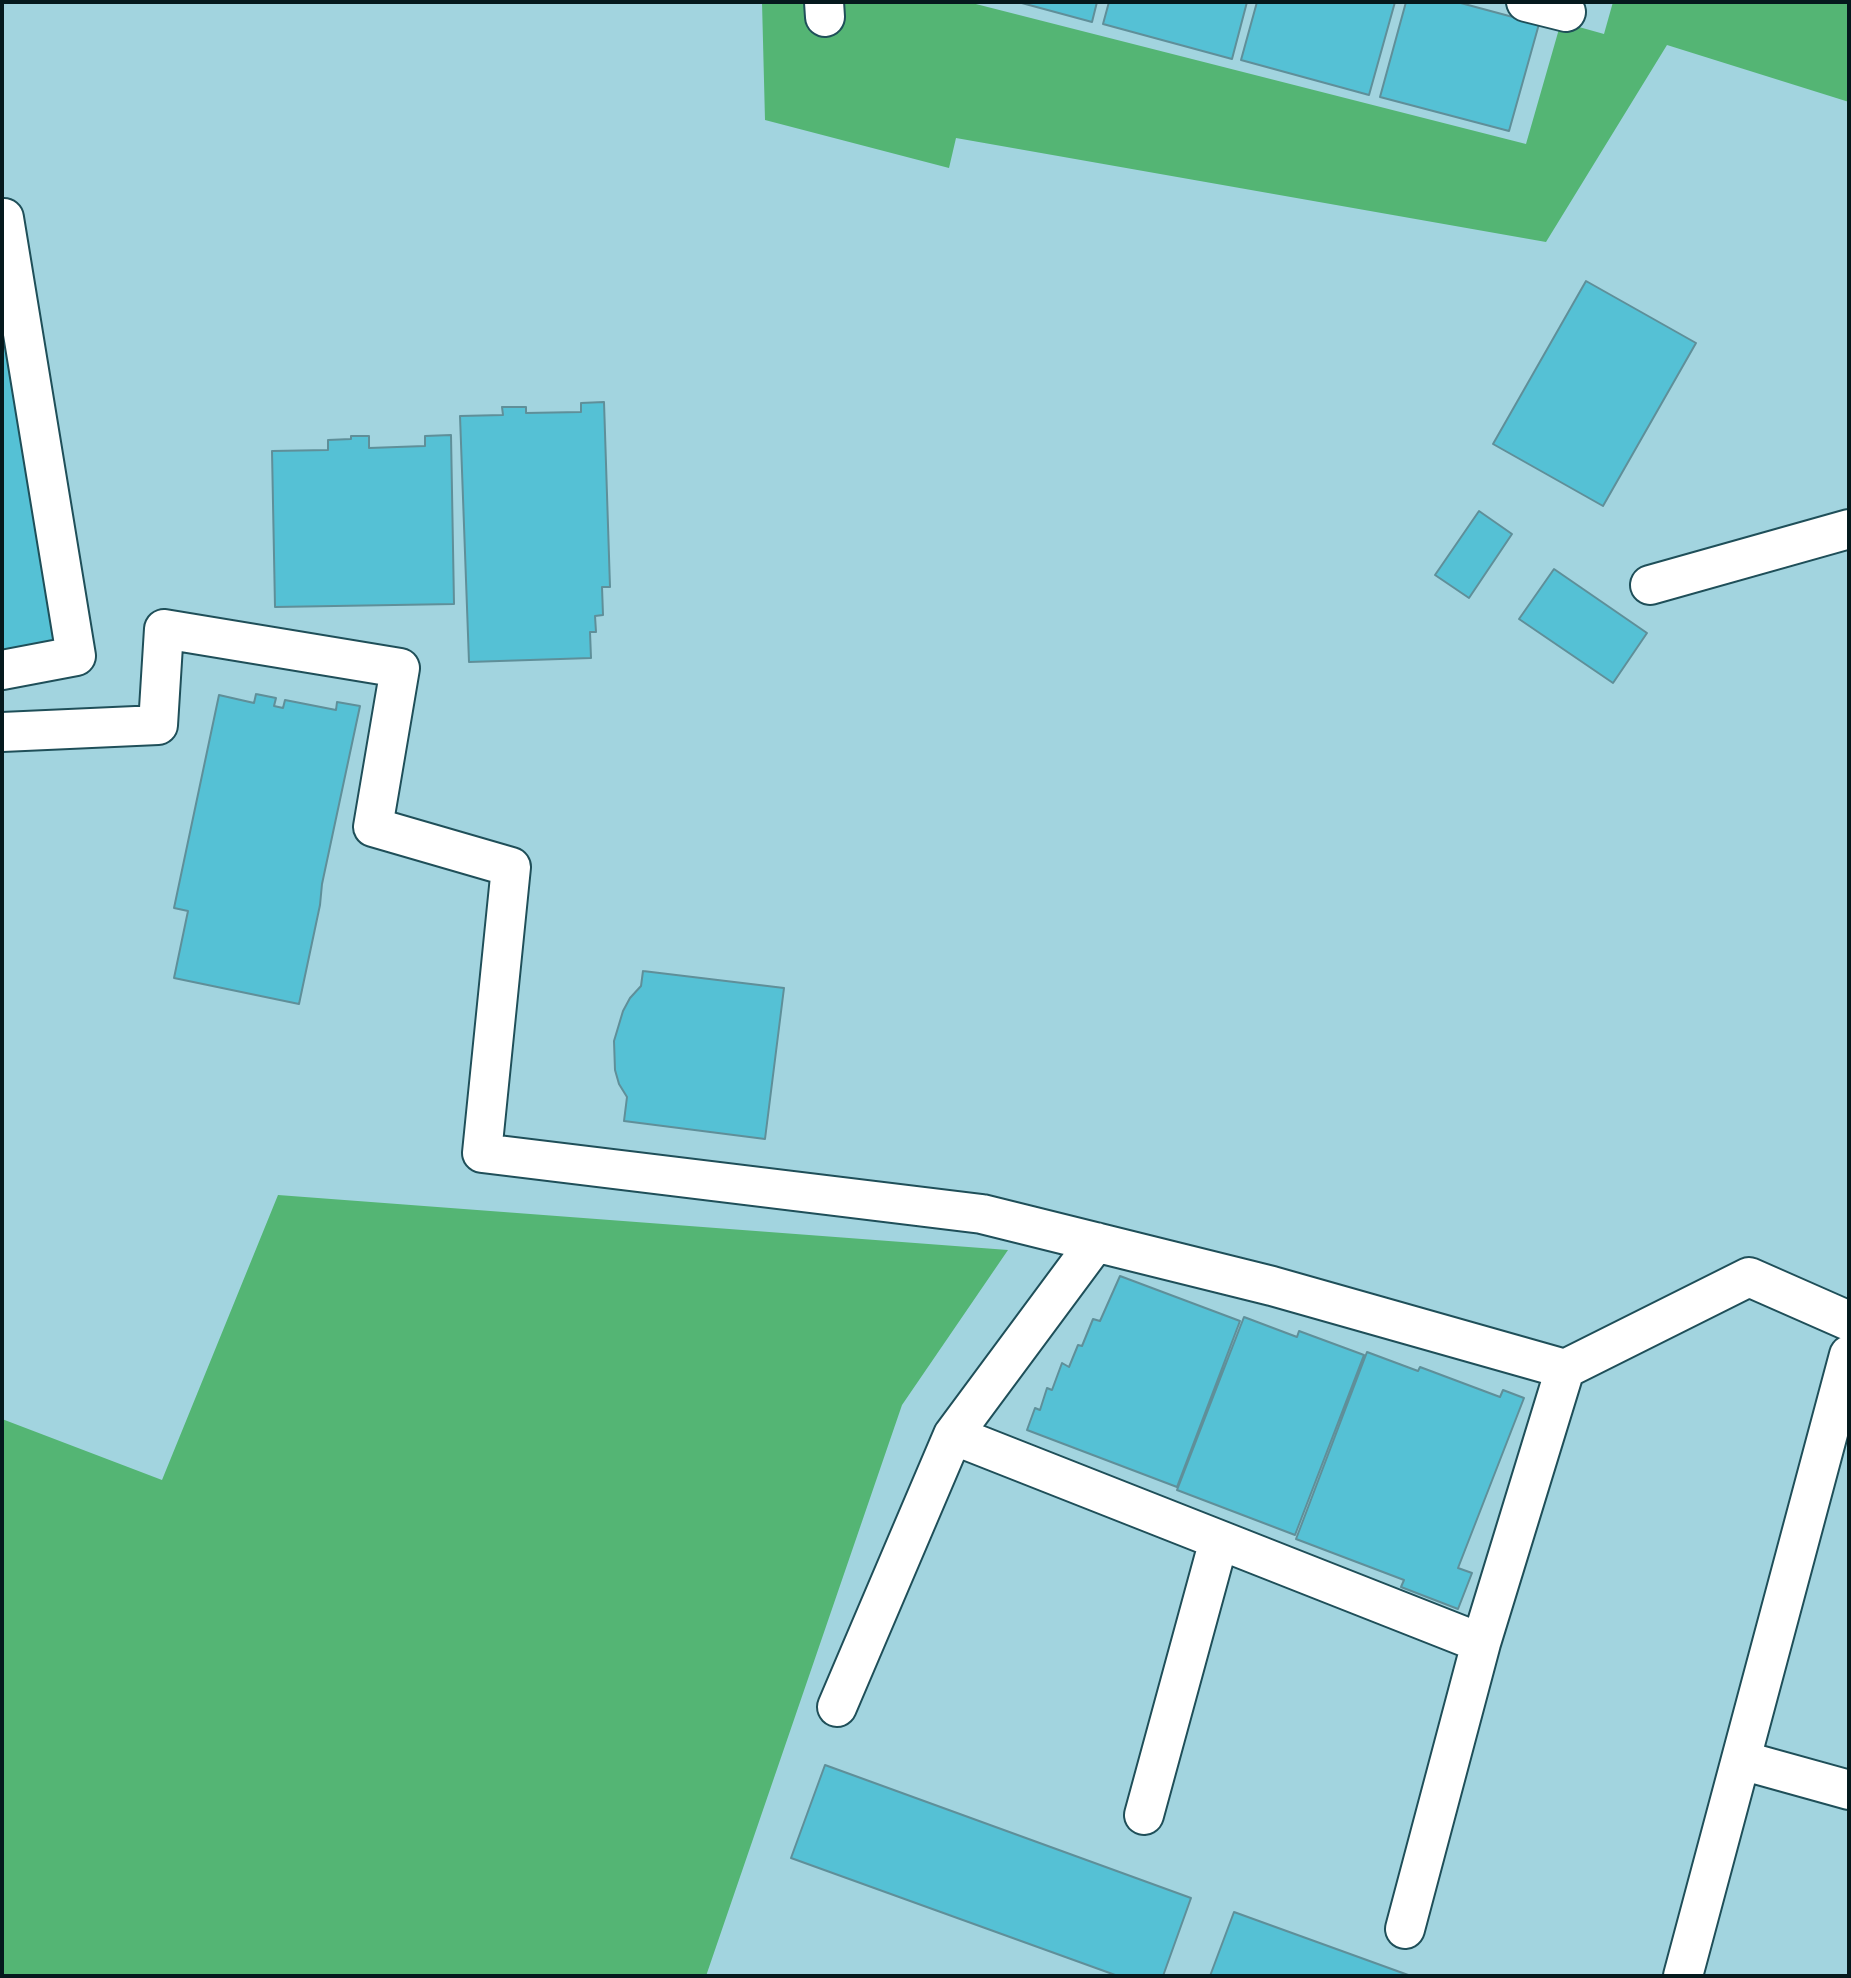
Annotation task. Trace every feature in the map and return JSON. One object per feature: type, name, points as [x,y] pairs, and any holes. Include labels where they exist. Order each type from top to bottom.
[{"type":"street","points":[[1526,2],[1566,12]]},
{"type":"street","points":[[2,219],[4,218],[76,656],[2,670]]},
{"type":"street","points":[[1650,585],[1849,529]]},
{"type":"street","points":[[2,732],[158,725],[164,629],[400,668],[373,827],[511,867],[482,1153],[982,1214],[1272,1286],[1565,1369],[1749,1277],[1849,1321]]},
{"type":"street","points":[[836,1707],[953,1434],[1096,1242]]},
{"type":"street","points":[[1684,1976],[1849,1355]]},
{"type":"street","points":[[1405,1929],[1481,1643],[1565,1369]]},
{"type":"street","points":[[953,1434],[1481,1643]]},
{"type":"street","points":[[1144,1815],[1219,1540]]},
{"type":"street","points":[[1741,1760],[1849,1790]]},
{"type":"green space","points":[[762,2],[968,2],[1526,144],[1561,22],[1604,34],[1613,2],[1849,2],[1849,102],[1667,45],[1546,242],[956,138],[949,168],[765,120]]},
{"type":"green space","points":[[278,1195],[1008,1250],[902,1405],[706,1976],[2,1976],[2,1419],[162,1480]]},
{"type":"building","points":[[1018,2],[1097,2],[1092,22]]},
{"type":"building","points":[[1109,2],[1247,2],[1232,59],[1103,24]]},
{"type":"building","points":[[1257,2],[1395,2],[1369,95],[1241,60]]},
{"type":"building","points":[[1406,2],[1457,2],[1539,24],[1509,131],[1380,97]]},
{"type":"building","points":[[1586,281],[1696,343],[1603,506],[1493,444]]},
{"type":"building","points":[[2,304],[58,643],[2,653]]},
{"type":"building","points":[[604,402],[610,587],[602,587],[603,615],[595,616],[596,632],[590,632],[591,658],[469,662],[460,416],[503,415],[502,407],[526,407],[526,413],[581,412],[581,403]]},
{"type":"building","points":[[451,435],[454,604],[275,607],[272,451],[328,450],[328,440],[351,439],[351,436],[369,436],[369,448],[425,446],[425,436]]},
{"type":"building","points":[[1479,511],[1512,534],[1469,598],[1435,575]]},
{"type":"building","points":[[1554,569],[1647,633],[1613,683],[1519,619]]},
{"type":"building","points":[[256,694],[276,698],[274,706],[283,708],[285,700],[336,710],[337,702],[360,706],[299,1004],[174,978],[188,911],[174,908],[219,695],[254,703]]},
{"type":"building","points":[[643,971],[784,988],[765,1139],[624,1121],[627,1097],[615,1070],[614,1041],[623,1011],[641,986]]},
{"type":"building","points":[[1120,1276],[1240,1321],[1177,1487],[1027,1430],[1035,1408],[1040,1410],[1047,1388],[1052,1390],[1062,1363],[1069,1367],[1078,1345],[1082,1346],[1093,1319],[1100,1321]]},
{"type":"building","points":[[1244,1317],[1297,1337],[1299,1331],[1364,1355],[1295,1535],[1177,1490]]},
{"type":"building","points":[[1367,1352],[1418,1371],[1420,1367],[1500,1397],[1503,1390],[1524,1398],[1458,1568],[1472,1573],[1458,1609],[1401,1587],[1404,1580],[1296,1539]]},
{"type":"building","points":[[825,1765],[1191,1898],[1163,1976],[1118,1976],[791,1858]]},
{"type":"building","points":[[1234,1912],[1411,1976],[1210,1976]]}]
